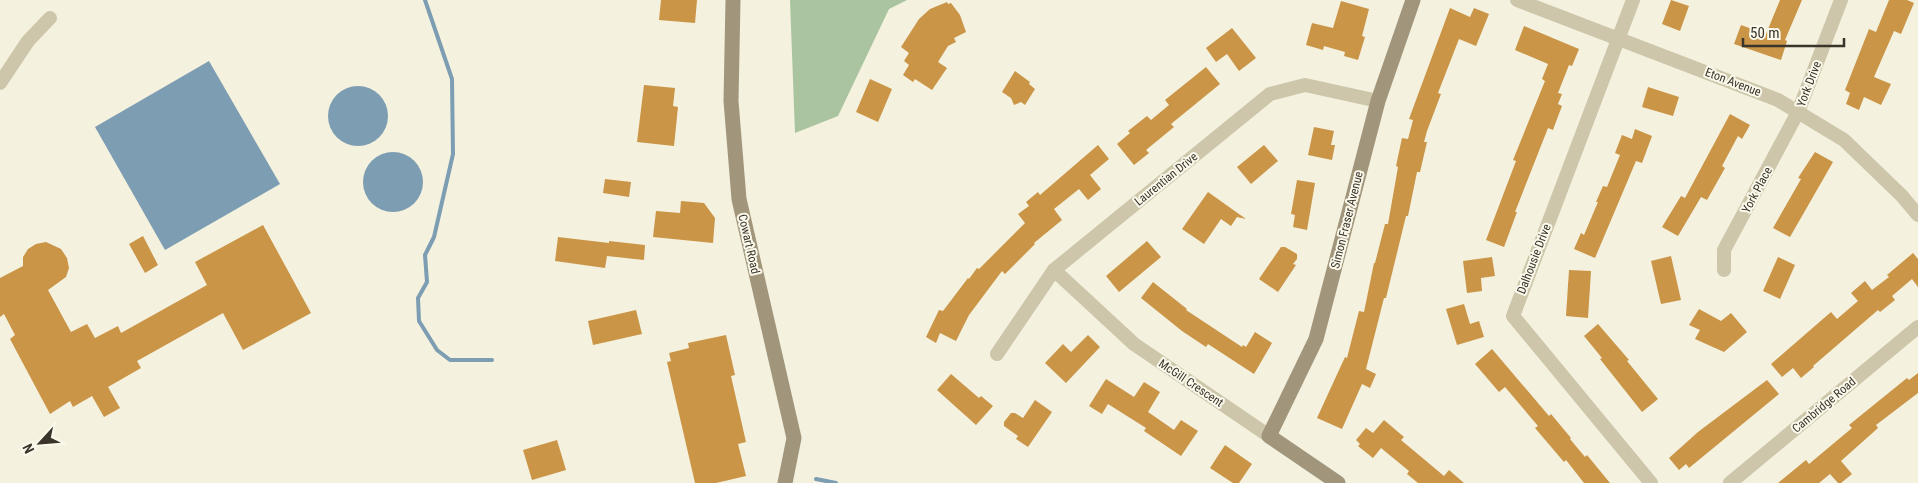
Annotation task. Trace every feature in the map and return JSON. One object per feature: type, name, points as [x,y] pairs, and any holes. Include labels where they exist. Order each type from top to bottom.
[{"type":"street","name":"Cowart Road","points":[[733,0],[731,101],[739,199],[794,438],[785,483]]},
{"type":"street","name":"Simon Fraser Avenue","points":[[1269,436],[1316,340],[1378,101],[1413,0]]},
{"type":"street","name":"Eton Avenue","points":[[1517,0],[1778,100],[1844,140],[1902,196],[1918,215]]},
{"type":"street","name":"Dalhousie Drive","points":[[1633,0],[1513,316],[1652,483]]},
{"type":"street","name":"York Drive","points":[[1798,112],[1841,0]]},
{"type":"street","points":[[0,83],[28,41],[50,18]]},
{"type":"street","name":"Laurentian Drive","points":[[997,354],[1054,270],[1270,94],[1305,85],[1378,101]]},
{"type":"street","name":"York Place","points":[[1724,270],[1724,250],[1798,112]]},
{"type":"street","name":"McGill Crescent","points":[[1054,270],[1134,344],[1338,483]]},
{"type":"street","name":"Cambridge Road","points":[[1730,483],[1918,327]]},
{"type":"green space","points":[[790,0],[907,0],[889,9],[838,116],[795,133]]},
{"type":"water","points":[[209,61],[280,184],[165,250],[95,127]]},
{"type":"water","points":[[352,86],[364,86],[375,91],[383,99],[388,110],[386,128],[375,141],[364,146],[352,146],[341,141],[333,133],[328,122],[328,110],[333,99],[341,91]]},
{"type":"water","points":[[387,152],[399,152],[410,157],[418,165],[423,176],[421,194],[410,207],[399,212],[387,212],[376,207],[368,199],[363,188],[363,176],[368,165],[376,157]]},
{"type":"building","points":[[661,0],[697,0],[695,23],[659,20]]},
{"type":"building","points":[[1671,0],[1689,6],[1680,31],[1662,24]]},
{"type":"building","points":[[1780,0],[1802,0],[1785,40],[1787,41],[1781,60],[1734,44],[1741,25],[1766,34]]},
{"type":"building","points":[[1889,0],[1907,0],[1914,3],[1901,34],[1894,31],[1874,77],[1891,84],[1881,105],[1864,97],[1859,110],[1846,104],[1850,93],[1845,90],[1869,29],[1876,32]]},
{"type":"building","points":[[1341,1],[1369,9],[1362,36],[1365,37],[1358,60],[1344,56],[1345,52],[1324,46],[1323,50],[1306,45],[1312,23],[1333,28]]},
{"type":"building","points":[[947,2],[948,4],[951,3],[960,15],[966,32],[954,38],[956,42],[948,46],[938,62],[947,68],[932,90],[915,79],[913,82],[903,75],[909,65],[904,61],[909,53],[901,47],[919,19],[930,9]]},
{"type":"building","points":[[1450,8],[1470,17],[1474,8],[1489,14],[1476,46],[1459,39],[1438,93],[1441,94],[1424,142],[1427,142],[1420,172],[1417,172],[1408,216],[1406,216],[1366,369],[1376,374],[1370,388],[1362,384],[1342,429],[1317,418],[1345,357],[1347,358],[1359,311],[1364,312],[1374,263],[1385,224],[1388,224],[1402,138],[1408,139],[1413,120],[1409,119]]},
{"type":"building","points":[[1524,26],[1579,49],[1572,66],[1569,65],[1558,93],[1562,94],[1558,104],[1562,106],[1553,130],[1548,128],[1515,212],[1517,212],[1504,247],[1486,240],[1516,161],[1513,160],[1545,81],[1542,79],[1548,64],[1515,50]]},
{"type":"building","points":[[1232,28],[1256,58],[1239,71],[1227,54],[1216,62],[1206,48]]},
{"type":"building","points":[[1206,67],[1220,84],[1171,124],[1174,127],[1146,150],[1149,153],[1134,165],[1117,144],[1130,133],[1128,131],[1147,116],[1151,120],[1169,105],[1165,100]]},
{"type":"building","points":[[1015,71],[1030,82],[1029,84],[1035,89],[1025,105],[1021,102],[1014,105],[1011,98],[1002,92]]},
{"type":"building","points":[[870,79],[892,89],[878,122],[856,112]]},
{"type":"building","points":[[644,85],[675,88],[673,106],[678,107],[674,146],[637,142]]},
{"type":"building","points":[[1648,87],[1679,97],[1673,116],[1642,107]]},
{"type":"building","points":[[1730,114],[1750,125],[1742,139],[1738,136],[1722,166],[1725,168],[1707,200],[1701,197],[1678,236],[1662,227],[1681,196],[1685,198]]},
{"type":"building","points":[[1314,127],[1334,131],[1331,145],[1335,145],[1332,160],[1308,155]]},
{"type":"building","points":[[1635,129],[1652,136],[1642,163],[1636,161],[1595,258],[1574,249],[1581,233],[1584,235],[1603,186],[1607,187],[1620,155],[1615,153],[1622,135],[1632,139]]},
{"type":"building","points":[[1098,145],[1109,159],[1090,175],[1101,189],[1088,200],[1079,189],[1054,209],[1062,220],[1034,243],[1005,274],[1002,271],[969,315],[956,341],[940,333],[936,343],[926,337],[939,310],[943,311],[977,268],[979,269],[1025,223],[1018,214],[1029,206],[1026,202],[1038,192],[1040,195]]},
{"type":"building","points":[[1264,145],[1278,161],[1251,184],[1237,167]]},
{"type":"building","points":[[1815,152],[1833,162],[1790,237],[1773,228],[1801,179],[1798,178]]},
{"type":"building","points":[[605,179],[631,182],[629,197],[603,193]]},
{"type":"building","points":[[1297,180],[1315,183],[1307,230],[1293,227],[1295,215],[1291,214]]},
{"type":"building","points":[[1208,192],[1246,219],[1237,217],[1231,226],[1221,219],[1204,244],[1182,229]]},
{"type":"building","points":[[681,201],[704,203],[715,218],[713,243],[653,237],[656,211],[680,213]]},
{"type":"building","points":[[263,225],[311,313],[243,350],[223,313],[137,361],[141,368],[108,387],[120,408],[104,417],[92,396],[73,407],[70,401],[50,414],[10,339],[15,335],[4,314],[0,317],[0,278],[23,266],[23,257],[28,249],[36,244],[46,242],[61,249],[67,258],[69,268],[66,277],[48,290],[71,332],[87,324],[95,338],[118,326],[121,333],[207,285],[195,262]]},
{"type":"building","points":[[143,236],[158,265],[145,273],[129,244]]},
{"type":"building","points":[[558,237],[645,245],[644,260],[607,256],[605,268],[555,261]]},
{"type":"building","points":[[1147,241],[1161,257],[1119,292],[1106,276]]},
{"type":"building","points":[[1281,247],[1285,247],[1297,254],[1297,259],[1293,264],[1296,265],[1278,292],[1259,279]]},
{"type":"building","points":[[1913,253],[1918,259],[1918,287],[1912,279],[1892,296],[1895,300],[1880,312],[1878,310],[1801,378],[1793,368],[1782,377],[1771,364],[1831,312],[1837,319],[1858,301],[1851,293],[1865,281],[1872,290],[1889,277],[1887,275]]},
{"type":"building","points":[[1671,256],[1681,300],[1661,304],[1651,261]]},
{"type":"building","points":[[1492,257],[1495,276],[1481,278],[1482,291],[1467,293],[1463,261]]},
{"type":"building","points":[[1778,257],[1795,265],[1780,299],[1763,291]]},
{"type":"building","points":[[1569,270],[1591,271],[1588,318],[1566,316]]},
{"type":"building","points":[[1153,282],[1186,310],[1242,347],[1243,345],[1246,347],[1255,332],[1272,343],[1254,374],[1208,344],[1206,347],[1182,331],[1141,298]]},
{"type":"building","points":[[1464,304],[1470,324],[1479,321],[1484,337],[1457,345],[1446,309]]},
{"type":"building","points":[[1699,309],[1721,321],[1731,313],[1747,332],[1724,352],[1695,339],[1700,330],[1689,325]]},
{"type":"building","points":[[636,310],[642,334],[593,345],[588,321]]},
{"type":"building","points":[[1598,324],[1629,360],[1627,361],[1658,399],[1642,412],[1584,336]]},
{"type":"building","points":[[726,335],[735,375],[731,376],[746,442],[738,444],[746,476],[716,483],[695,483],[667,362],[671,361],[669,353],[689,348],[688,343]]},
{"type":"building","points":[[1088,335],[1100,347],[1066,383],[1045,363],[1063,344],[1071,352]]},
{"type":"building","points":[[1492,349],[1549,416],[1551,414],[1585,457],[1587,455],[1610,483],[1584,483],[1566,460],[1564,462],[1535,428],[1538,426],[1505,387],[1499,392],[1475,364]]},
{"type":"building","points":[[1918,373],[1918,393],[1876,425],[1878,428],[1841,461],[1852,474],[1841,483],[1838,483],[1830,474],[1819,483],[1778,483],[1806,460],[1809,464],[1852,428],[1849,425],[1907,378],[1909,380]]},
{"type":"building","points":[[951,374],[979,398],[981,396],[993,406],[976,425],[937,390]]},
{"type":"building","points":[[1106,379],[1134,397],[1144,382],[1160,392],[1148,412],[1174,430],[1181,420],[1198,431],[1181,456],[1144,431],[1146,428],[1108,404],[1102,414],[1089,406]]},
{"type":"building","points":[[1767,380],[1779,394],[1689,468],[1686,464],[1679,470],[1669,458],[1698,432]]},
{"type":"building","points":[[1035,400],[1052,412],[1028,447],[1016,439],[1018,436],[1004,426],[1004,422],[1011,413],[1015,413],[1023,418]]},
{"type":"building","points":[[1384,420],[1404,437],[1401,440],[1444,476],[1449,470],[1464,483],[1418,483],[1407,474],[1409,471],[1381,448],[1373,458],[1358,446],[1360,444],[1356,440],[1366,428],[1373,433]]},
{"type":"building","points":[[557,440],[566,470],[532,480],[523,450]]},
{"type":"building","points":[[1225,445],[1252,464],[1239,483],[1233,483],[1210,468]]},
{"type":"waterway","points":[[425,0],[452,79],[453,154],[434,237],[425,255],[427,282],[418,298],[419,321],[437,350],[450,360],[492,360]]},
{"type":"waterway","points":[[816,479],[836,483]]}]
